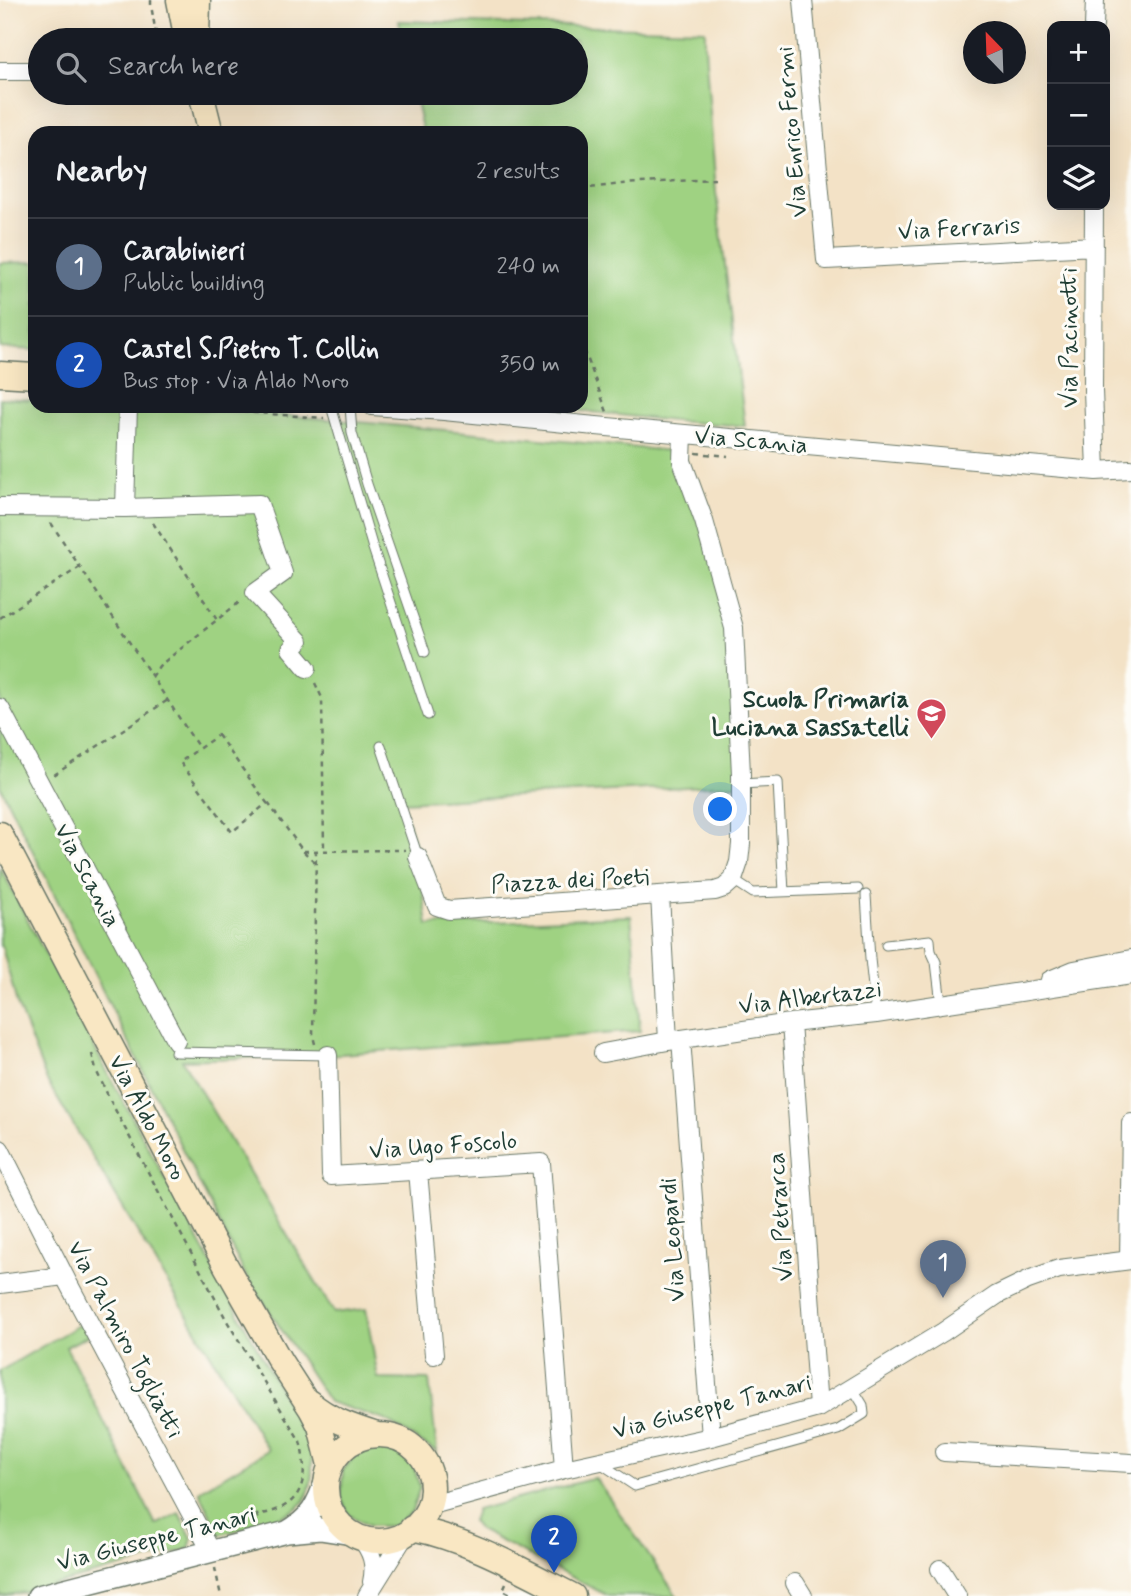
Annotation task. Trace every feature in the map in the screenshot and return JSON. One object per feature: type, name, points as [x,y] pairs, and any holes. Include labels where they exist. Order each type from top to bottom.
[{"type":"main road","points":[[179,0],[185,28]]},
{"type":"main road","points":[[197,28],[198,0]]},
{"type":"main road","points":[[204,105],[209,126]]},
{"type":"main road","points":[[0,374],[28,376]]},
{"type":"main road","name":"Via Aldo Moro","points":[[0,834],[226,1266],[320,1426],[328,1473]]},
{"type":"main road","name":"Via Aldo Moro","points":[[304,1396],[321,1412],[377,1435]]},
{"type":"main road","points":[[377,1435],[402,1440],[413,1447],[428,1467],[431,1480],[430,1499],[422,1518],[410,1530],[384,1540],[372,1540],[356,1535],[340,1524],[331,1511],[326,1496],[328,1473],[338,1453],[349,1443],[362,1437],[377,1435]]},
{"type":"main road","points":[[430,1499],[476,1547]]},
{"type":"main road","points":[[410,1530],[434,1533],[476,1547],[573,1596]]},
{"type":"street","name":"Via Enrico Fermi","points":[[803,0],[826,260]]},
{"type":"street","points":[[1094,21],[1095,0]]},
{"type":"street","points":[[0,71],[28,71]]},
{"type":"street","name":"Via Pacinotti","points":[[1094,210],[1093,390],[1096,471]]},
{"type":"street","name":"Via Ferraris","points":[[826,260],[1094,246]]},
{"type":"street","points":[[128,413],[134,508]]},
{"type":"street","name":"Via Scania","points":[[464,413],[1096,471],[1131,469]]},
{"type":"street","points":[[660,895],[724,888],[733,880],[741,844],[734,628],[704,520],[682,461],[683,434]]},
{"type":"street","points":[[0,507],[134,508],[259,504],[283,573],[255,593],[299,641],[291,649],[307,668]]},
{"type":"street","name":"Via Scania","points":[[0,708],[176,1046]]},
{"type":"street","name":"Piazza dei Poeti","points":[[417,854],[437,906],[449,910],[660,895],[675,1040]]},
{"type":"street","name":"Via Albertazzi","points":[[1023,991],[1074,970],[1131,959]]},
{"type":"street","name":"Via Albertazzi","points":[[603,1053],[675,1040],[876,1014],[1131,975]]},
{"type":"street","name":"Via Petrarca","points":[[791,1023],[818,1408]]},
{"type":"street","name":"Via Leopardi","points":[[675,1040],[711,1437]]},
{"type":"street","name":"Via Ugo Foscolo","points":[[325,1055],[331,1176],[541,1163],[564,1469]]},
{"type":"street","points":[[1130,1261],[1131,1123]]},
{"type":"street","name":"Via Palmiro Togliatti","points":[[0,1149],[64,1276],[211,1551]]},
{"type":"street","points":[[418,1171],[434,1354]]},
{"type":"street","name":"Via Giuseppe Tanari","points":[[430,1499],[482,1491],[564,1469],[711,1437],[818,1408],[943,1332],[997,1294],[1059,1269],[1130,1261]]},
{"type":"street","points":[[0,1284],[64,1276]]},
{"type":"street","points":[[944,1452],[1131,1463]]},
{"type":"street","name":"Via Giuseppe Tanari","points":[[288,1532],[301,1524],[316,1507],[328,1473]]},
{"type":"street","name":"Via Giuseppe Tanari","points":[[38,1596],[288,1532],[320,1529],[356,1535]]},
{"type":"street","points":[[368,1592],[410,1530]]},
{"type":"street","points":[[356,1535],[368,1547],[374,1561],[368,1592]]},
{"type":"street","points":[[940,1569],[957,1596]]},
{"type":"lane","points":[[333,413],[372,545],[428,715]]},
{"type":"lane","points":[[351,413],[352,433],[363,471],[425,652]]},
{"type":"lane","points":[[381,746],[417,854]]},
{"type":"lane","points":[[741,784],[778,782],[784,892]]},
{"type":"lane","points":[[733,880],[753,893],[862,892],[876,1014]]},
{"type":"lane","points":[[886,944],[930,940],[936,961],[941,1004]]},
{"type":"lane","points":[[176,1046],[325,1055]]},
{"type":"lane","points":[[598,1462],[635,1486],[838,1430],[864,1414],[863,1405],[852,1387]]},
{"type":"path","points":[[151,0],[155,28]]},
{"type":"path","points":[[588,188],[715,180]]},
{"type":"path","points":[[588,360],[613,428]]},
{"type":"path","points":[[134,508],[217,620]]},
{"type":"path","points":[[51,523],[199,748]]},
{"type":"path","points":[[0,618],[80,567]]},
{"type":"path","points":[[152,677],[159,666],[245,597],[255,593]]},
{"type":"path","points":[[307,668],[322,698],[324,850]]},
{"type":"path","points":[[40,785],[167,700]]},
{"type":"path","points":[[267,803],[232,832],[180,762],[218,734],[303,851],[316,863]]},
{"type":"path","points":[[303,851],[417,854]]},
{"type":"path","points":[[316,851],[313,1040],[325,1055]]},
{"type":"path","points":[[89,1046],[96,1070],[110,1100],[227,1321],[300,1441],[304,1464],[300,1490],[288,1506],[257,1515],[264,1538]]},
{"type":"path","points":[[211,1551],[221,1596]]},
{"type":"path","points":[[508,1578],[503,1590],[515,1596]]},
{"type":"green space","points":[[399,21],[705,30],[716,192],[745,426],[588,412],[588,126],[421,126],[417,105],[588,105],[588,28],[400,28]]},
{"type":"green space","points":[[28,262],[28,350],[0,348],[0,263]]},
{"type":"green space","points":[[0,398],[28,400],[28,413],[250,413],[682,452],[734,628],[741,784],[402,802],[418,857],[428,925],[631,916],[640,1031],[328,1055],[182,1060],[334,1313],[366,1309],[378,1379],[429,1380],[437,1452],[385,1420],[329,1402],[245,1274],[0,786]]},
{"type":"green space","points":[[0,867],[104,1066],[311,1447],[312,1474],[308,1494],[299,1506],[279,1517],[220,1535],[199,1491],[268,1450],[47,1081],[17,1004],[0,946]]},
{"type":"green space","points":[[82,1323],[89,1335],[66,1347],[156,1525],[179,1513],[192,1538],[189,1549],[27,1592],[0,1596],[0,1371]]},
{"type":"green space","points":[[387,1448],[412,1462],[420,1487],[412,1511],[395,1526],[369,1526],[349,1515],[341,1498],[343,1470],[357,1453]]},
{"type":"green space","points":[[595,1478],[677,1596],[608,1596],[479,1530],[472,1521],[476,1510]]},
{"type":"place","name":"Scuola Primaria Luciana Sassatelli","points":[[932,740]]},
{"type":"place","name":"Carabinieri","points":[[943,1298]]},
{"type":"place","name":"Castel S.Pietro T. Collin","points":[[554,1573]]}]
